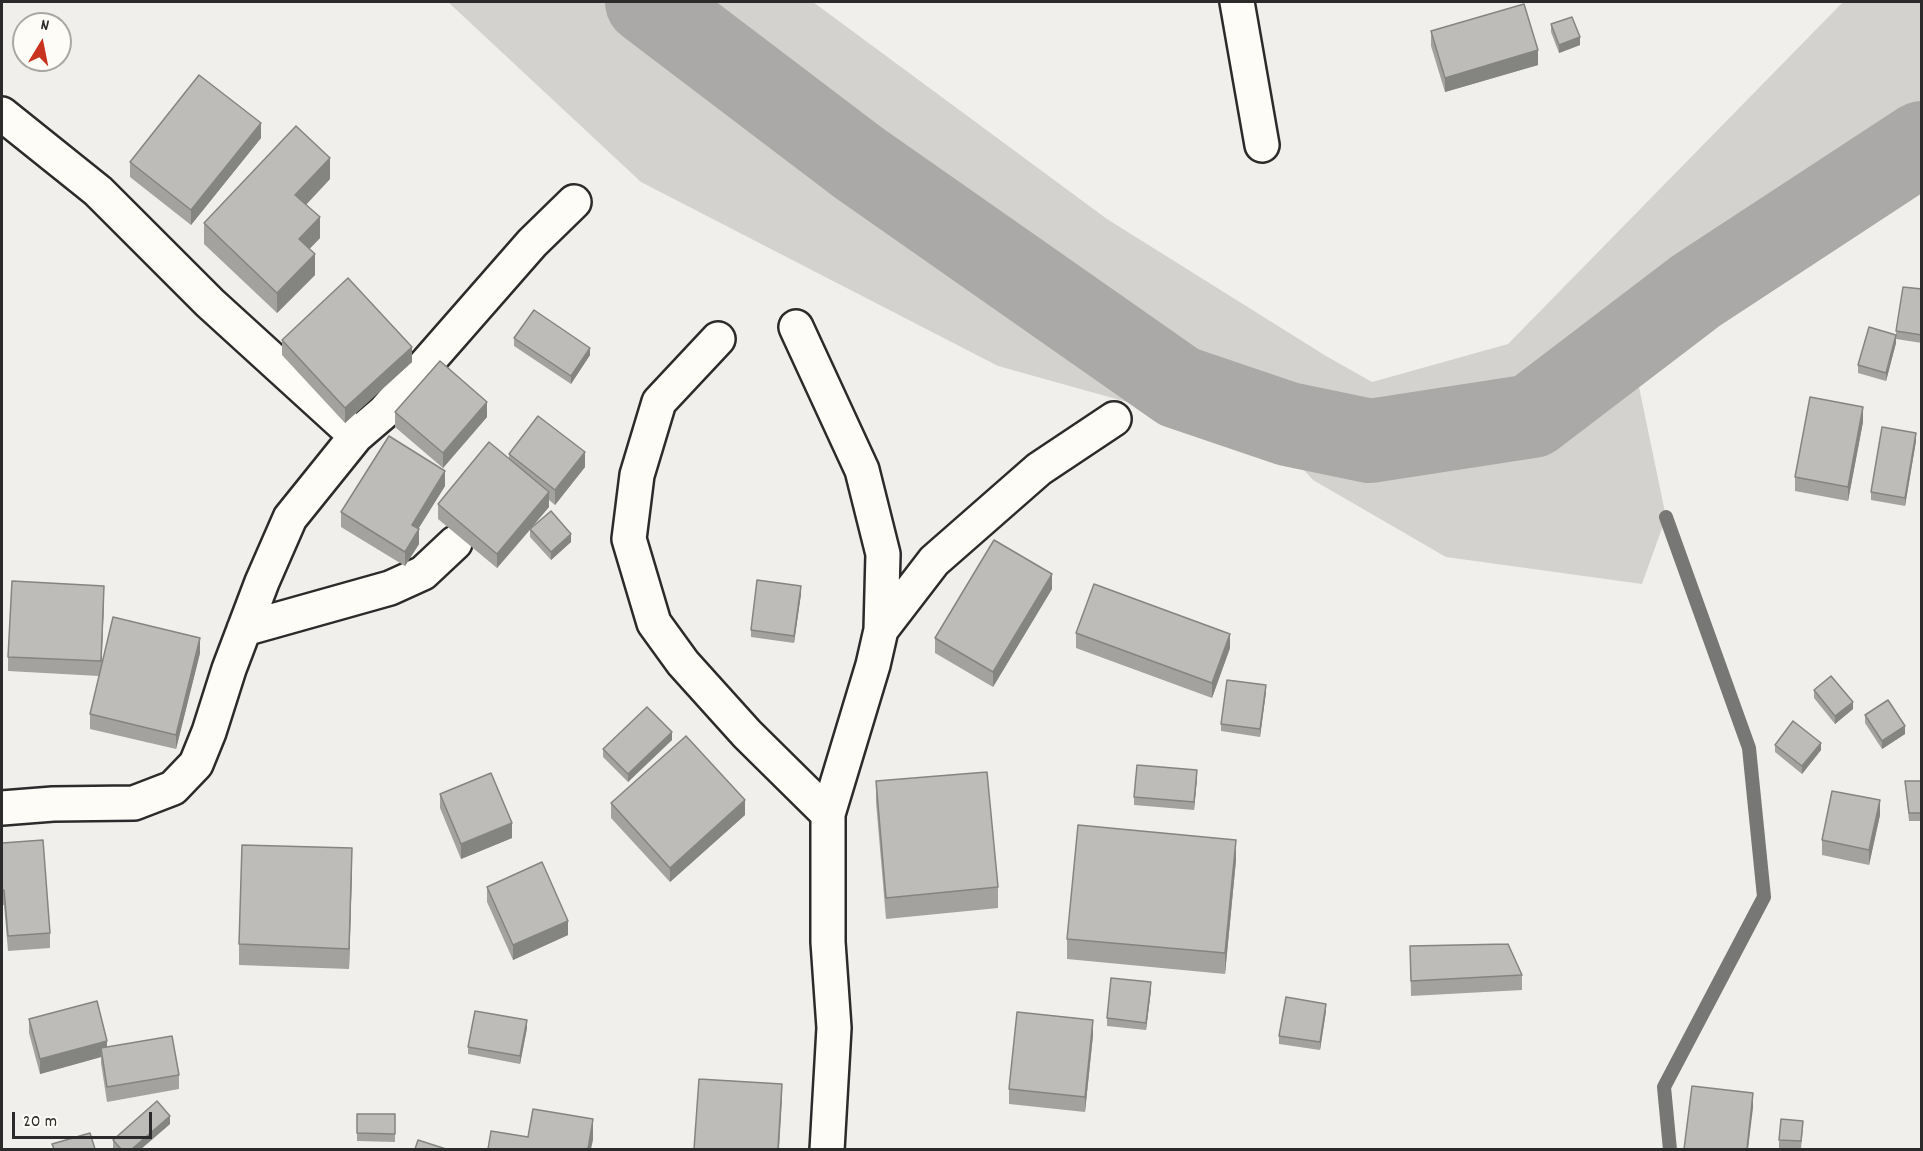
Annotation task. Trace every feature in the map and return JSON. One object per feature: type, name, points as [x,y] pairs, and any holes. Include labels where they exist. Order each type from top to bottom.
[{"type":"street","points":[[1237,2],[1262,145]]},
{"type":"street","points":[[2,114],[98,191],[210,303],[356,436]]},
{"type":"street","points":[[2,808],[53,804],[134,803],[173,788],[196,765],[244,629],[290,518],[356,436],[384,412],[532,243],[574,202]]},
{"type":"street","points":[[796,327],[862,471],[883,554],[881,630],[828,814],[828,942],[834,1028],[827,1149]]},
{"type":"street","points":[[718,339],[659,402],[638,475],[628,539],[654,623],[683,663],[747,734],[828,814]]},
{"type":"street","points":[[881,630],[934,561],[1039,469],[1114,419]]},
{"type":"street","points":[[244,629],[390,588],[423,573],[455,543]]},
{"type":"shaded area","points":[[448,2],[813,2],[1107,219],[1326,356],[1372,382],[1508,344],[1843,2],[1921,2],[1921,138],[1871,162],[1639,387],[1666,517],[1642,584],[1446,557],[1313,480],[1281,445],[998,366],[641,182]]},
{"type":"building","points":[[1524,4],[1538,50],[1445,78],[1431,31]]},
{"type":"building","points":[[1572,17],[1580,37],[1559,45],[1551,24]]},
{"type":"building","points":[[199,75],[261,123],[191,210],[130,162]]},
{"type":"building","points":[[296,126],[330,158],[295,195],[320,217],[299,239],[315,254],[277,293],[204,223]]},
{"type":"building","points":[[348,278],[412,347],[345,408],[282,340]]},
{"type":"building","points":[[1903,287],[1922,289],[1922,335],[1896,331]]},
{"type":"building","points":[[534,310],[590,348],[571,376],[514,338]]},
{"type":"building","points":[[1869,327],[1896,335],[1886,373],[1858,365]]},
{"type":"building","points":[[440,361],[487,402],[443,453],[395,412]]},
{"type":"building","points":[[1810,397],[1863,407],[1848,487],[1795,477]]},
{"type":"building","points":[[538,416],[585,452],[555,490],[509,454]]},
{"type":"building","points":[[1882,427],[1916,433],[1905,498],[1871,492]]},
{"type":"building","points":[[389,436],[445,471],[412,525],[419,529],[405,552],[341,512]]},
{"type":"building","points":[[489,442],[549,492],[497,554],[438,504]]},
{"type":"building","points":[[551,511],[571,534],[551,552],[530,529]]},
{"type":"building","points":[[994,540],[1052,574],[993,672],[935,638]]},
{"type":"building","points":[[757,580],[801,586],[794,636],[751,630]]},
{"type":"building","points":[[12,581],[104,586],[101,661],[8,657]]},
{"type":"building","points":[[1094,584],[1230,634],[1212,683],[1076,633]]},
{"type":"building","points":[[113,617],[200,638],[176,735],[90,714]]},
{"type":"building","points":[[1831,676],[1853,702],[1835,716],[1814,690]]},
{"type":"building","points":[[1227,680],[1266,685],[1260,729],[1221,724]]},
{"type":"building","points":[[1888,700],[1905,726],[1882,741],[1865,715]]},
{"type":"building","points":[[647,707],[672,732],[628,774],[603,749]]},
{"type":"building","points":[[1793,721],[1821,743],[1802,766],[1775,745]]},
{"type":"building","points":[[686,736],[745,800],[670,868],[611,803]]},
{"type":"building","points":[[1137,765],[1197,770],[1194,802],[1134,797]]},
{"type":"building","points":[[987,772],[998,887],[886,898],[876,781]]},
{"type":"building","points":[[491,773],[512,823],[461,844],[440,794]]},
{"type":"building","points":[[1905,781],[1922,781],[1922,813],[1909,813]]},
{"type":"building","points":[[1832,791],[1880,800],[1869,850],[1822,840]]},
{"type":"building","points":[[1078,825],[1236,840],[1225,953],[1067,939]]},
{"type":"building","points":[[43,840],[50,933],[8,936],[4,890],[2,890],[2,843]]},
{"type":"building","points":[[242,845],[352,848],[349,949],[239,944]]},
{"type":"building","points":[[542,862],[568,921],[513,945],[487,887]]},
{"type":"building","points":[[1508,944],[1522,975],[1411,981],[1410,946]]},
{"type":"building","points":[[1111,978],[1151,982],[1146,1023],[1107,1018]]},
{"type":"building","points":[[1286,997],[1326,1004],[1320,1042],[1279,1036]]},
{"type":"building","points":[[97,1001],[107,1041],[40,1059],[29,1019]]},
{"type":"building","points":[[475,1011],[527,1020],[520,1056],[468,1047]]},
{"type":"building","points":[[1017,1012],[1093,1020],[1085,1097],[1009,1089]]},
{"type":"building","points":[[172,1036],[179,1075],[107,1087],[101,1048]]},
{"type":"building","points":[[699,1079],[782,1084],[778,1149],[694,1149]]},
{"type":"building","points":[[1692,1086],[1753,1093],[1747,1149],[1684,1149]]},
{"type":"building","points":[[157,1101],[170,1116],[132,1149],[121,1149],[113,1140]]},
{"type":"building","points":[[533,1109],[593,1119],[588,1149],[488,1149],[491,1131],[528,1137]]},
{"type":"building","points":[[357,1114],[395,1114],[395,1134],[357,1133]]},
{"type":"building","points":[[1781,1119],[1803,1121],[1801,1141],[1779,1140]]},
{"type":"building","points":[[90,1133],[95,1149],[54,1149],[52,1144]]},
{"type":"building","points":[[418,1140],[446,1149],[415,1149]]},
{"type":"waterway","points":[[647,2],[859,163],[1179,387],[1288,424],[1370,441],[1532,416],[1696,291],[1922,143]]},
{"type":"waterway","points":[[1666,517],[1749,748],[1764,897],[1664,1087],[1670,1150]]}]
